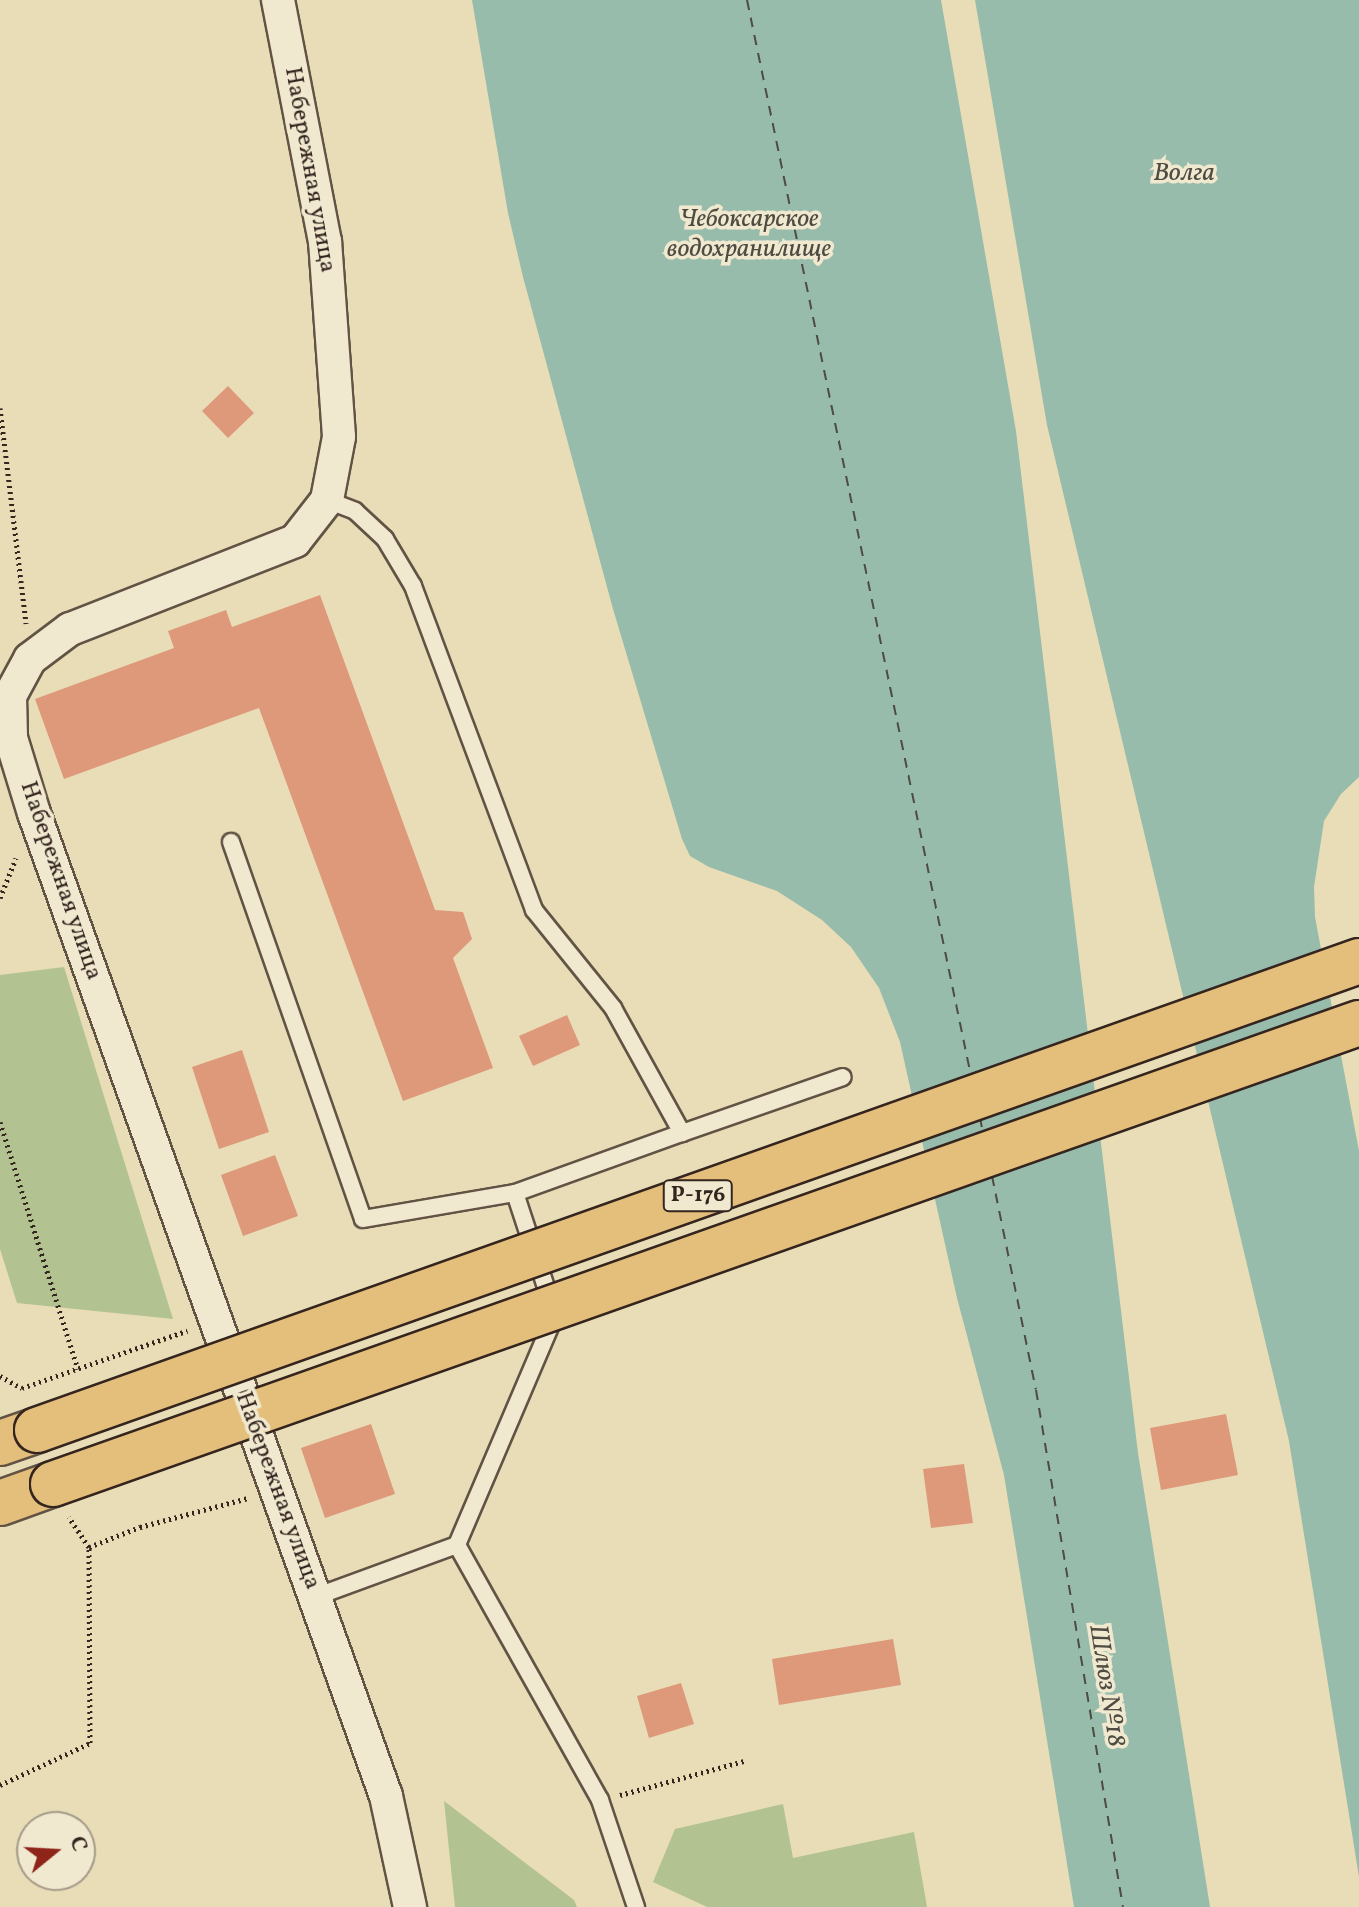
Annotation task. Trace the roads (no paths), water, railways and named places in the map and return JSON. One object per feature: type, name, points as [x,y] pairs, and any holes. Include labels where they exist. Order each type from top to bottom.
[{"type":"highway","name":"Р-176","points":[[18,1437],[1359,961]]},
{"type":"highway","name":"Р-176","points":[[0,1503],[1359,1023]]},
{"type":"street","name":"Набережная улица","points":[[278,0],[325,241],[339,437],[327,500],[295,541],[70,629],[30,659],[10,696],[11,738],[34,813],[386,1796],[410,1907]]},
{"type":"lane","points":[[327,500],[355,511],[385,539],[413,586],[534,910],[613,1008],[682,1133]]},
{"type":"lane","points":[[231,842],[363,1219],[515,1193],[843,1077]]},
{"type":"lane","points":[[315,1597],[457,1545],[555,1315],[515,1193]]},
{"type":"lane","points":[[457,1545],[600,1800],[636,1907]]},
{"type":"water","name":"Чебоксарское водохранилище","points":[[472,0],[941,0],[1016,431],[1138,1453],[1210,1907],[1074,1907],[1004,1475],[957,1298],[900,1042],[879,988],[851,947],[822,920],[777,891],[709,867],[690,856],[682,839],[613,609],[523,277],[508,213]]},
{"type":"water","name":"Волга","points":[[975,0],[1359,0],[1359,777],[1341,794],[1324,821],[1314,887],[1315,917],[1359,1151],[1359,1877],[1289,1441],[1047,425]]},
{"type":"water label","name":"Шлюз №18","points":[[1106,1686]]}]
